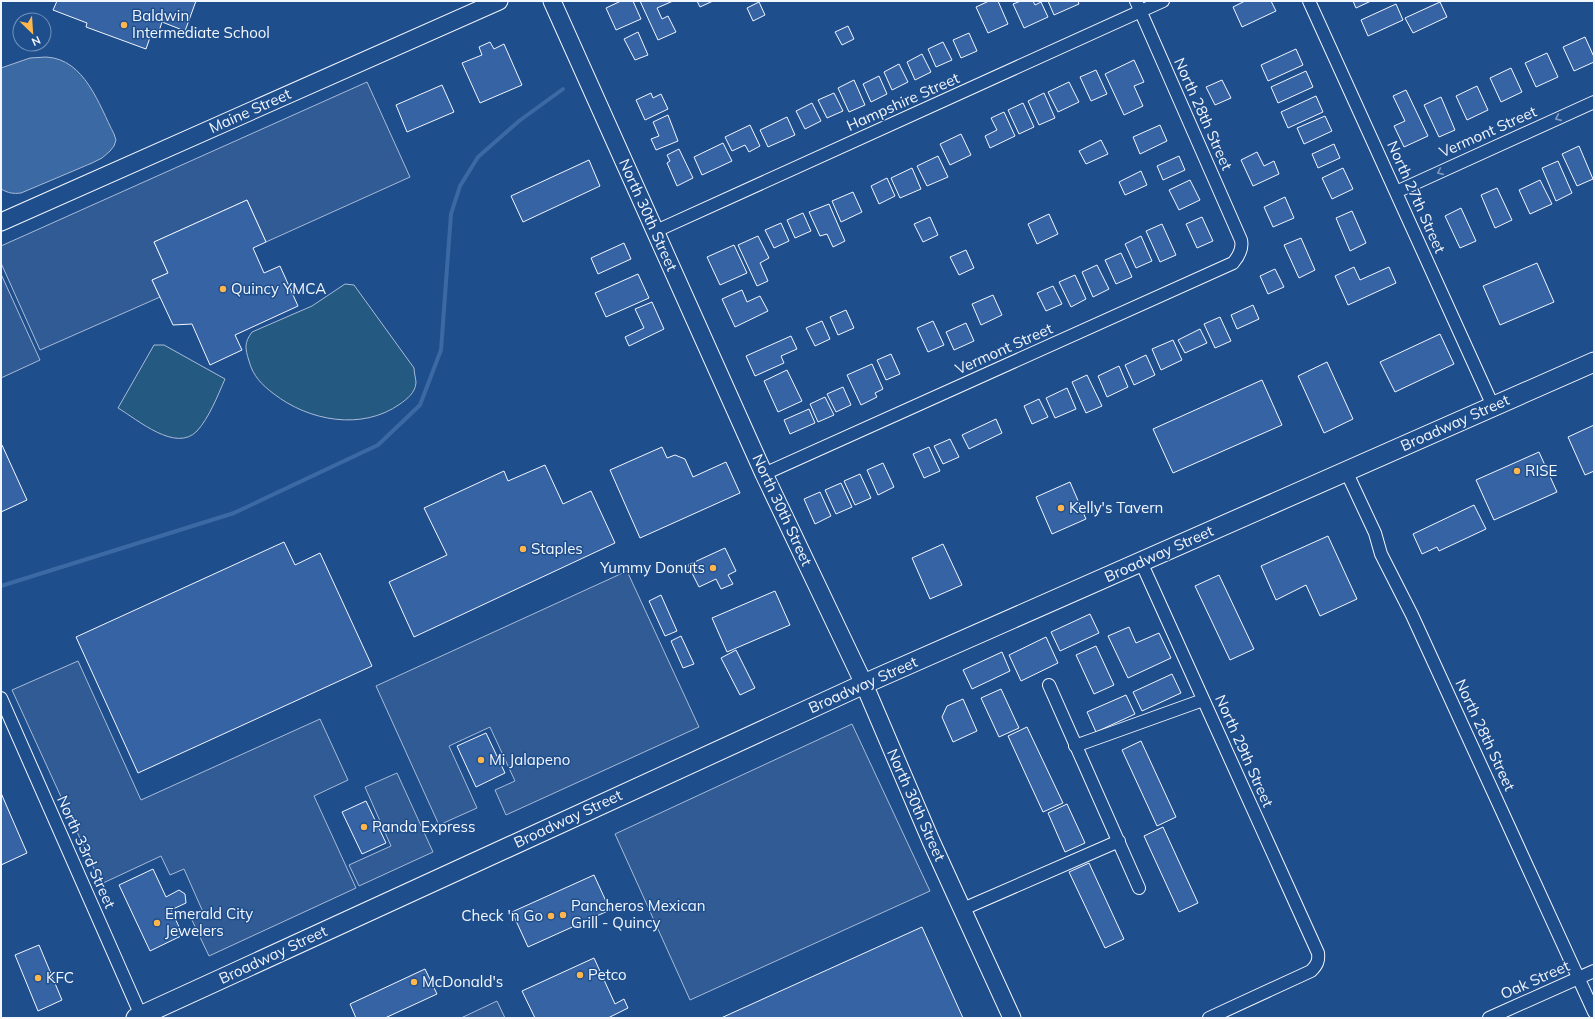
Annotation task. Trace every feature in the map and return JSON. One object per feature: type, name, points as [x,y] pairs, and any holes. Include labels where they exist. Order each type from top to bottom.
[{"type":"main road","name":"Broadway Street","points":[[140,1017],[864,684],[1594,362]]},
{"type":"street","name":"Maine Street","points":[[1,222],[498,1]]},
{"type":"street","name":"North 30th Street","points":[[552,1],[764,474],[864,684],[931,841],[1012,1018]]},
{"type":"street","name":"Hampshire Street","points":[[656,231],[1138,6],[1163,1]]},
{"type":"street","name":"North 27th Street","points":[[1309,1],[1493,406]]},
{"type":"street","name":"North 28th Street","points":[[1138,6],[1241,240]]},
{"type":"street","name":"Vermont Street","points":[[1396,192],[1594,102]]},
{"type":"street","name":"Vermont Street","points":[[764,474],[1233,263],[1241,250],[1241,240]]},
{"type":"street","name":"North 28th Street","points":[[1346,471],[1375,533],[1381,554],[1412,615],[1594,1012]]},
{"type":"street","name":"North 29th Street","points":[[1141,562],[1318,953],[1319,960],[1311,971],[1209,1018]]},
{"type":"street","points":[[1049,685],[1139,888]]},
{"type":"street","name":"North 33rd Street","points":[[1,698],[140,1017]]},
{"type":"street","points":[[1076,746],[1204,700]]},
{"type":"street","points":[[963,909],[1119,841]]},
{"type":"street","name":"Oak Street","points":[[1489,1018],[1594,971]]},
{"type":"shaded area","points":[[46,57],[60,60],[71,66],[81,75],[96,97],[116,140],[110,151],[102,158],[92,163],[21,193],[8,192],[1,189],[1,68],[30,58]]},
{"type":"shaded area","points":[[367,82],[410,177],[266,242],[247,200],[154,242],[168,273],[152,280],[160,297],[40,350],[1,263],[1,246]]},
{"type":"shaded area","points":[[1,274],[40,360],[1,378]]},
{"type":"shaded area","points":[[345,284],[354,285],[414,368],[416,381],[412,393],[400,404],[369,418],[353,420],[319,416],[303,411],[288,403],[270,391],[258,380],[251,366],[246,349],[246,343],[252,332],[312,306]]},
{"type":"shaded area","points":[[154,345],[164,345],[225,379],[205,420],[197,431],[188,437],[168,437],[146,426],[118,408]]},
{"type":"shaded area","points":[[627,571],[699,727],[506,815],[495,790],[515,781],[490,727],[449,746],[477,808],[439,825],[376,686]]},
{"type":"shaded area","points":[[78,661],[141,800],[320,719],[348,780],[314,796],[356,888],[209,956],[191,918],[203,912],[184,869],[170,875],[161,856],[101,884],[12,690]]},
{"type":"shaded area","points":[[852,724],[930,891],[690,1000],[615,834]]},
{"type":"shaded area","points":[[397,773],[433,852],[359,886],[349,865],[391,846],[365,787]]},
{"type":"shaded area","points":[[497,1001],[505,1018],[461,1018]]},
{"type":"building","name":"Baldwin Intermediate School","points":[[57,1],[196,1],[185,31],[162,22],[159,31],[153,29],[146,49],[86,27],[87,23],[53,10]]},
{"type":"building","points":[[621,1],[633,1],[641,19],[616,30],[606,8]]},
{"type":"building","points":[[640,1],[673,1],[657,8],[662,19],[668,16],[676,32],[658,40]]},
{"type":"building","points":[[697,1],[713,1],[700,7]]},
{"type":"building","points":[[989,1],[998,1],[1008,24],[988,33],[976,7]]},
{"type":"building","points":[[1021,1],[1033,1],[1035,5],[1041,2],[1048,17],[1024,28],[1013,4]]},
{"type":"building","points":[[1048,1],[1078,1],[1079,4],[1054,15]]},
{"type":"building","points":[[1245,1],[1271,1],[1276,11],[1242,27],[1233,7]]},
{"type":"building","points":[[1353,1],[1371,1],[1356,8]]},
{"type":"building","points":[[759,2],[765,15],[753,21],[747,8]]},
{"type":"building","points":[[1440,2],[1447,17],[1413,33],[1405,18]]},
{"type":"building","points":[[1396,4],[1403,20],[1368,36],[1361,20]]},
{"type":"building","points":[[848,26],[854,39],[842,45],[835,32]]},
{"type":"building","points":[[638,32],[648,55],[635,60],[624,39]]},
{"type":"building","points":[[969,33],[977,51],[961,58],[953,40]]},
{"type":"building","points":[[1585,37],[1594,57],[1594,62],[1574,71],[1563,47]]},
{"type":"building","points":[[490,42],[494,49],[504,44],[522,85],[480,103],[462,63],[482,55],[479,47]]},
{"type":"building","points":[[943,42],[952,60],[936,67],[928,49]]},
{"type":"building","points":[[1296,49],[1303,65],[1268,81],[1261,65]]},
{"type":"building","points":[[1547,53],[1558,77],[1536,87],[1525,63]]},
{"type":"building","points":[[922,54],[931,72],[915,80],[907,62]]},
{"type":"building","points":[[1134,60],[1144,82],[1134,86],[1143,106],[1124,115],[1105,74]]},
{"type":"building","points":[[899,64],[908,82],[892,90],[884,72]]},
{"type":"building","points":[[1511,68],[1522,92],[1501,102],[1490,78]]},
{"type":"building","points":[[1096,70],[1107,94],[1091,101],[1080,77]]},
{"type":"building","points":[[1306,71],[1313,87],[1278,103],[1271,87]]},
{"type":"building","points":[[879,76],[887,94],[871,102],[863,84]]},
{"type":"building","points":[[854,80],[865,105],[849,112],[838,88]]},
{"type":"building","points":[[1222,80],[1231,98],[1215,105],[1206,87]]},
{"type":"building","points":[[1069,82],[1079,102],[1058,112],[1048,92]]},
{"type":"building","points":[[442,85],[454,112],[407,132],[396,105]]},
{"type":"building","points":[[1477,86],[1488,110],[1467,120],[1456,96]]},
{"type":"building","points":[[1406,90],[1428,136],[1404,147],[1394,126],[1405,121],[1393,96]]},
{"type":"building","points":[[651,93],[653,98],[661,94],[668,109],[645,120],[636,100]]},
{"type":"building","points":[[834,93],[843,111],[827,118],[818,100]]},
{"type":"building","points":[[1044,93],[1055,118],[1039,125],[1028,101]]},
{"type":"building","points":[[1316,96],[1323,112],[1288,128],[1281,112]]},
{"type":"building","points":[[1441,97],[1455,130],[1439,137],[1424,105]]},
{"type":"building","points":[[812,103],[821,121],[805,129],[796,111]]},
{"type":"building","points":[[1023,103],[1034,127],[1019,134],[1008,110]]},
{"type":"building","points":[[1004,112],[1015,136],[990,148],[985,136],[997,130],[991,118]]},
{"type":"building","points":[[668,115],[678,141],[656,150],[651,139],[659,136],[653,122]]},
{"type":"building","points":[[1325,116],[1332,131],[1304,144],[1297,128]]},
{"type":"building","points":[[787,117],[795,135],[768,147],[760,130]]},
{"type":"building","points":[[750,125],[760,146],[749,152],[745,145],[732,151],[725,137]]},
{"type":"building","points":[[1160,125],[1167,141],[1140,154],[1133,137]]},
{"type":"building","points":[[961,134],[971,155],[950,165],[940,144]]},
{"type":"building","points":[[1101,140],[1108,154],[1086,164],[1079,151]]},
{"type":"building","points":[[723,143],[732,161],[702,175],[694,157]]},
{"type":"building","points":[[1334,144],[1340,158],[1318,168],[1312,154]]},
{"type":"building","points":[[1579,146],[1593,179],[1577,186],[1562,154]]},
{"type":"building","points":[[679,149],[693,178],[677,186],[667,163],[670,161],[667,155]]},
{"type":"building","points":[[1257,152],[1264,166],[1274,161],[1279,174],[1253,186],[1241,160]]},
{"type":"building","points":[[938,156],[948,177],[927,186],[917,166]]},
{"type":"building","points":[[1179,156],[1185,170],[1163,180],[1157,166]]},
{"type":"building","points":[[589,160],[600,186],[523,222],[511,196]]},
{"type":"building","points":[[1558,161],[1572,193],[1556,201],[1542,168]]},
{"type":"building","points":[[912,168],[921,189],[900,198],[891,178]]},
{"type":"building","points":[[1343,168],[1353,189],[1332,199],[1322,178]]},
{"type":"building","points":[[1141,171],[1147,185],[1125,195],[1119,182]]},
{"type":"building","points":[[887,178],[895,196],[879,204],[871,186]]},
{"type":"building","points":[[1190,180],[1200,200],[1179,210],[1169,190]]},
{"type":"building","points":[[1540,180],[1552,204],[1530,214],[1519,190]]},
{"type":"building","points":[[1497,188],[1512,220],[1495,228],[1481,195]]},
{"type":"building","points":[[853,192],[862,212],[841,222],[832,201]]},
{"type":"building","points":[[1285,197],[1294,218],[1273,227],[1264,207]]},
{"type":"building","name":"Quincy YMCA","points":[[247,200],[266,242],[253,248],[264,273],[280,266],[298,306],[235,335],[242,350],[210,365],[192,324],[173,325],[152,280],[168,273],[154,242]]},
{"type":"building","points":[[829,204],[845,241],[833,247],[827,234],[820,236],[809,212]]},
{"type":"building","points":[[1461,208],[1476,241],[1460,248],[1445,216]]},
{"type":"building","points":[[1352,211],[1366,243],[1350,251],[1336,218]]},
{"type":"building","points":[[803,213],[811,231],[795,238],[787,220]]},
{"type":"building","points":[[1049,214],[1058,234],[1037,244],[1028,224]]},
{"type":"building","points":[[930,217],[938,235],[923,242],[914,224]]},
{"type":"building","points":[[1202,217],[1213,241],[1197,248],[1186,224]]},
{"type":"building","points":[[781,223],[789,241],[774,248],[765,230]]},
{"type":"building","points":[[1162,224],[1176,255],[1160,262],[1146,231]]},
{"type":"building","points":[[758,236],[769,258],[760,263],[768,281],[757,286],[738,245]]},
{"type":"building","points":[[1141,236],[1152,261],[1136,268],[1125,244]]},
{"type":"building","points":[[1301,238],[1315,270],[1299,278],[1284,245]]},
{"type":"building","points":[[624,243],[631,259],[598,274],[591,258]]},
{"type":"building","points":[[734,245],[747,273],[720,285],[707,257]]},
{"type":"building","points":[[966,250],[974,268],[959,275],[950,257]]},
{"type":"building","points":[[1121,253],[1132,277],[1116,284],[1105,260]]},
{"type":"building","points":[[1537,263],[1554,302],[1500,325],[1483,286]]},
{"type":"building","points":[[1097,265],[1109,289],[1093,297],[1082,272]]},
{"type":"building","points":[[1354,267],[1360,280],[1389,267],[1396,283],[1348,305],[1335,276]]},
{"type":"building","points":[[1275,269],[1284,287],[1268,294],[1260,276]]},
{"type":"building","points":[[638,274],[649,298],[606,317],[595,293]]},
{"type":"building","points":[[1075,275],[1086,299],[1071,307],[1059,282]]},
{"type":"building","points":[[1053,286],[1062,304],[1046,311],[1037,293]]},
{"type":"building","points":[[742,290],[747,302],[760,296],[768,311],[735,327],[722,299]]},
{"type":"building","points":[[993,295],[1002,315],[981,325],[972,304]]},
{"type":"building","points":[[652,302],[664,329],[629,346],[625,337],[644,328],[635,309]]},
{"type":"building","points":[[1253,305],[1259,319],[1237,329],[1231,315]]},
{"type":"building","points":[[846,310],[854,328],[838,335],[830,317]]},
{"type":"building","points":[[1220,317],[1231,341],[1215,348],[1204,324]]},
{"type":"building","points":[[822,321],[830,339],[815,346],[806,328]]},
{"type":"building","points":[[933,321],[944,345],[928,352],[917,328]]},
{"type":"building","points":[[966,323],[974,341],[954,350],[946,332]]},
{"type":"building","points":[[1200,329],[1207,343],[1185,353],[1178,340]]},
{"type":"building","points":[[1440,334],[1454,364],[1395,392],[1380,362]]},
{"type":"building","points":[[791,336],[797,349],[781,356],[784,363],[755,376],[746,356]]},
{"type":"building","points":[[1173,340],[1182,360],[1161,370],[1152,349]]},
{"type":"building","points":[[891,354],[900,374],[886,380],[877,360]]},
{"type":"building","points":[[1146,355],[1155,375],[1134,385],[1125,365]]},
{"type":"building","points":[[1327,362],[1353,419],[1324,433],[1298,376]]},
{"type":"building","points":[[872,364],[883,389],[875,393],[877,397],[861,405],[847,375]]},
{"type":"building","points":[[1119,366],[1128,387],[1107,397],[1098,376]]},
{"type":"building","points":[[787,370],[802,401],[778,412],[764,381]]},
{"type":"building","points":[[1087,375],[1102,406],[1086,413],[1072,382]]},
{"type":"building","points":[[1262,380],[1282,425],[1173,473],[1153,429]]},
{"type":"building","points":[[843,387],[851,405],[836,412],[827,394]]},
{"type":"building","points":[[1067,388],[1076,409],[1055,418],[1046,398]]},
{"type":"building","points":[[825,397],[834,415],[818,422],[810,404]]},
{"type":"building","points":[[1039,399],[1048,417],[1032,424],[1024,406]]},
{"type":"building","points":[[809,409],[815,423],[790,434],[784,420]]},
{"type":"building","points":[[996,419],[1002,433],[969,449],[962,435]]},
{"type":"building","points":[[1594,425],[1594,471],[1585,475],[1568,437]]},
{"type":"building","points":[[950,439],[959,457],[943,464],[934,446]]},
{"type":"building","points":[[2,445],[27,500],[1,512],[1,446]]},
{"type":"building","points":[[662,447],[667,458],[675,455],[685,459],[693,477],[726,462],[740,493],[640,538],[610,470]]},
{"type":"building","points":[[929,447],[940,471],[924,478],[913,454]]},
{"type":"building","points":[[1539,452],[1557,492],[1494,520],[1476,480]]},
{"type":"building","points":[[883,463],[894,487],[878,495],[867,470]]},
{"type":"building","name":"Staples","points":[[545,465],[563,504],[591,491],[615,543],[414,637],[389,582],[447,555],[424,508],[504,471],[508,481]]},
{"type":"building","points":[[860,474],[871,498],[855,505],[844,481]]},
{"type":"building","name":"Kelly's Tavern","points":[[1070,482],[1086,519],[1052,534],[1036,497]]},
{"type":"building","points":[[841,483],[852,507],[836,514],[825,490]]},
{"type":"building","points":[[820,492],[831,516],[815,524],[804,499]]},
{"type":"building","points":[[1474,505],[1486,529],[1439,551],[1437,547],[1422,554],[1413,534]]},
{"type":"building","points":[[1328,536],[1357,599],[1320,616],[1306,585],[1276,600],[1261,566]]},
{"type":"building","points":[[284,542],[295,565],[320,553],[372,666],[138,773],[76,637]]},
{"type":"building","points":[[943,544],[962,585],[930,599],[912,558]]},
{"type":"building","points":[[725,548],[736,571],[728,575],[733,584],[721,589],[716,579],[699,587],[688,565]]},
{"type":"building","points":[[1219,575],[1254,649],[1230,660],[1195,586]]},
{"type":"building","points":[[775,591],[790,625],[727,652],[712,618]]},
{"type":"building","points":[[661,595],[677,631],[665,636],[649,601]]},
{"type":"building","points":[[1090,614],[1099,633],[1060,651],[1051,632]]},
{"type":"building","points":[[1129,627],[1136,643],[1159,633],[1171,658],[1128,678],[1108,636]]},
{"type":"building","points":[[681,636],[694,664],[683,668],[671,641]]},
{"type":"building","points":[[1046,637],[1058,663],[1021,681],[1009,655]]},
{"type":"building","points":[[1096,646],[1114,685],[1094,694],[1076,655]]},
{"type":"building","points":[[736,650],[755,688],[740,695],[721,658]]},
{"type":"building","points":[[1002,652],[1010,671],[972,689],[963,670]]},
{"type":"building","points":[[1172,674],[1181,693],[1142,711],[1133,692]]},
{"type":"building","points":[[1001,689],[1019,728],[999,737],[981,698]]},
{"type":"building","points":[[1126,695],[1135,714],[1096,732],[1087,712]]},
{"type":"building","points":[[963,699],[977,731],[953,742],[942,717],[947,706]]},
{"type":"building","points":[[1027,727],[1063,803],[1043,812],[1008,736]]},
{"type":"building","name":"Mi Jalapeno","points":[[486,733],[505,773],[476,787],[457,746]]},
{"type":"building","points":[[1141,741],[1176,817],[1157,826],[1122,750]]},
{"type":"building","points":[[1,793],[27,853],[1,865]]},
{"type":"building","name":"Panda Express","points":[[366,801],[386,843],[362,854],[342,812]]},
{"type":"building","points":[[1067,804],[1085,843],[1065,852],[1048,813]]},
{"type":"building","points":[[1163,827],[1198,903],[1179,912],[1144,836]]},
{"type":"building","points":[[1089,863],[1124,939],[1105,948],[1069,872]]},
{"type":"building","name":"Emerald City Jewelers","points":[[153,869],[166,897],[179,890],[185,894],[186,903],[171,910],[183,935],[150,951],[119,885]]},
{"type":"building","points":[[594,875],[610,910],[528,947],[512,912]]},
{"type":"building","points":[[922,927],[963,1018],[721,1018]]},
{"type":"building","name":"KFC","points":[[39,945],[62,1000],[38,1011],[15,955]]},
{"type":"building","name":"Petco","points":[[594,958],[615,1004],[624,999],[628,1008],[608,1018],[535,1018],[522,991]]},
{"type":"building","name":"McDonald's","points":[[425,969],[437,994],[385,1018],[356,1018],[350,1004]]},
{"type":"waterway","points":[[1,586],[234,513],[378,445],[420,405],[441,350],[451,214],[460,186],[478,157],[519,121],[563,89]]},
{"type":"place","name":"Baldwin Intermediate School","points":[[124,25]]},
{"type":"place","name":"Quincy YMCA","points":[[223,289]]},
{"type":"place","name":"RISE","points":[[1517,471]]},
{"type":"place","name":"Kelly's Tavern","points":[[1061,508]]},
{"type":"place","name":"Staples","points":[[523,549]]},
{"type":"place","name":"Yummy Donuts","points":[[713,568]]},
{"type":"place","name":"Mi Jalapeno","points":[[481,760]]},
{"type":"place","name":"Panda Express","points":[[364,827]]},
{"type":"place","name":"Pancheros Mexican Grill - Quincy","points":[[563,915]]},
{"type":"place","name":"Check 'n Go","points":[[551,916]]},
{"type":"place","name":"Emerald City Jewelers","points":[[157,923]]},
{"type":"place","name":"Petco","points":[[580,975]]},
{"type":"place","name":"KFC","points":[[38,978]]},
{"type":"place","name":"McDonald's","points":[[414,982]]}]
